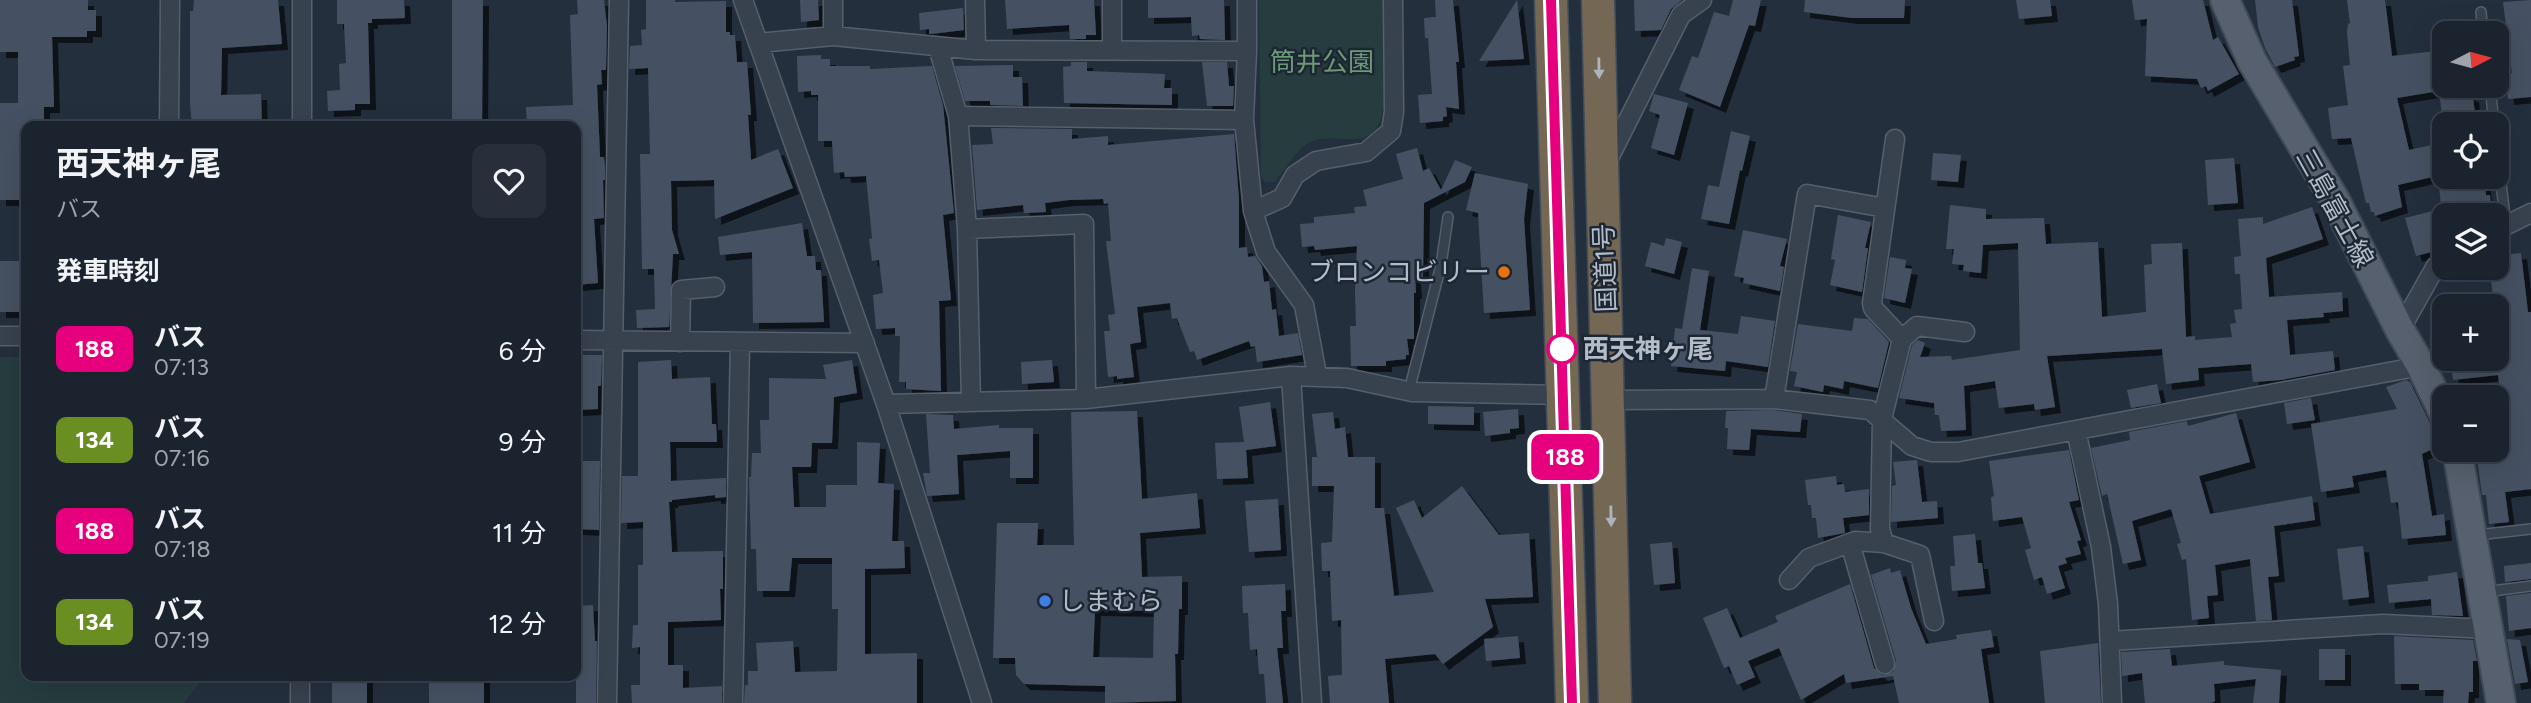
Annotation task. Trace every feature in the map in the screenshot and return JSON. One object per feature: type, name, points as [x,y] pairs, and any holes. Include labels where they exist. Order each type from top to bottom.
[{"type":"highway","name":"国道1号","points":[[1551,0],[1572,703]]},
{"type":"highway","name":"国道1号","points":[[1598,0],[1615,703]]},
{"type":"main road","name":"三島富士線","points":[[2225,0],[2252,61],[2335,200],[2432,389]]},
{"type":"main road","points":[[2459,462],[2501,703]]},
{"type":"street","points":[[169,121],[170,0]]},
{"type":"street","points":[[302,0],[302,121]]},
{"type":"street","points":[[607,703],[619,0]]},
{"type":"street","points":[[743,0],[886,404],[982,703]]},
{"type":"street","points":[[833,0],[834,36]]},
{"type":"street","points":[[975,0],[976,50]]},
{"type":"street","points":[[1112,0],[1112,50]]},
{"type":"street","points":[[1247,0],[1244,120],[1253,211],[1266,252],[1304,305],[1317,375]]},
{"type":"street","points":[[1253,211],[1282,198],[1295,174],[1316,161],[1366,152],[1391,131],[1394,112],[1393,0]]},
{"type":"street","points":[[1602,173],[1681,15],[1702,0]]},
{"type":"street","points":[[758,43],[834,36],[976,50],[1247,51]]},
{"type":"street","points":[[938,47],[958,116],[967,229],[971,402]]},
{"type":"street","points":[[958,116],[1244,120]]},
{"type":"street","points":[[1895,139],[1872,308],[1902,338]]},
{"type":"street","points":[[1774,399],[1807,194],[1885,208]]},
{"type":"street","points":[[2509,224],[2531,213]]},
{"type":"street","points":[[967,229],[1084,224],[1086,399]]},
{"type":"street","points":[[2400,330],[2432,273]]},
{"type":"street","points":[[680,342],[681,290],[715,287]]},
{"type":"street","points":[[1884,543],[1880,528],[1882,419],[1902,338],[1917,326],[1965,332]]},
{"type":"street","points":[[0,336],[21,336]]},
{"type":"street","points":[[581,340],[865,343]]},
{"type":"street","points":[[733,703],[740,342]]},
{"type":"street","points":[[1609,400],[1774,399],[1870,410],[1912,446],[1931,452],[1958,452],[2421,366]]},
{"type":"street","points":[[886,404],[1086,399],[1317,375],[1347,378],[1409,391],[1563,395]]},
{"type":"street","points":[[1291,376],[1312,703]]},
{"type":"street","points":[[2076,430],[2101,547],[2108,604],[2112,703]]},
{"type":"street","points":[[1788,580],[1809,558],[1855,541],[1884,543],[1920,555],[1934,621]]},
{"type":"street","points":[[1850,543],[1885,664]]},
{"type":"street","points":[[2110,641],[2383,624],[2490,629]]},
{"type":"street","points":[[300,681],[300,703]]},
{"type":"lane","points":[[2481,12],[2482,21]]},
{"type":"lane","points":[[1409,391],[1441,265],[1448,217]]},
{"type":"lane","points":[[2473,536],[2531,529]]},
{"type":"lane","points":[[2483,592],[2531,586]]},
{"type":"green space","name":"筒井公園","points":[[1259,0],[1384,0],[1384,106],[1379,123],[1372,133],[1363,138],[1319,139],[1308,143],[1275,182],[1265,182],[1261,176]]},
{"type":"green space","points":[[0,357],[21,357],[21,681],[201,681],[184,703],[0,703]]},
{"type":"building","points":[[0,0],[88,0],[88,10],[96,10],[96,31],[87,31],[87,37],[52,37],[54,107],[44,107],[44,121],[21,121],[21,200],[0,200],[0,103],[18,103],[18,52],[0,52]]},
{"type":"building","points":[[194,0],[278,0],[282,44],[222,48],[221,95],[261,94],[262,121],[192,121],[190,11],[193,11]]},
{"type":"building","points":[[337,0],[404,0],[405,18],[372,19],[372,23],[368,23],[370,104],[355,104],[355,110],[328,111],[327,91],[340,90],[339,64],[346,63],[344,24],[337,24]]},
{"type":"building","points":[[452,0],[483,0],[482,121],[452,121]]},
{"type":"building","points":[[577,0],[604,0],[607,26],[606,70],[601,70],[602,84],[597,85],[600,157],[604,157],[605,166],[604,218],[594,219],[598,283],[581,285],[581,121],[527,121],[526,107],[573,105],[570,15],[578,14]]},
{"type":"building","points":[[646,0],[726,1],[726,32],[735,35],[737,62],[747,62],[751,160],[778,149],[793,188],[715,219],[714,180],[671,181],[672,230],[679,254],[673,254],[669,327],[637,328],[636,310],[655,309],[654,269],[642,269],[640,154],[650,154],[648,68],[629,69],[630,46],[642,45],[641,30],[646,29]]},
{"type":"building","points":[[800,0],[818,0],[819,20],[801,22]]},
{"type":"building","points":[[1005,0],[1094,0],[1096,35],[1086,35],[1086,39],[1070,39],[1069,25],[1007,29]]},
{"type":"building","points":[[1148,0],[1224,0],[1225,40],[1192,36],[1191,17],[1148,18]]},
{"type":"building","points":[[1435,0],[1453,0],[1459,62],[1456,62],[1459,109],[1446,107],[1447,116],[1443,117],[1443,121],[1420,123],[1418,95],[1432,94],[1424,18],[1436,17]]},
{"type":"building","points":[[1517,0],[1524,59],[1479,61]]},
{"type":"building","points":[[1634,0],[1682,0],[1671,9],[1661,30],[1635,31]]},
{"type":"building","points":[[1733,0],[1761,0],[1755,26],[1749,25],[1720,107],[1679,90],[1692,56],[1698,58],[1714,12],[1729,16]]},
{"type":"building","points":[[1805,0],[1905,0],[1904,18],[1852,18],[1804,12]]},
{"type":"building","points":[[2016,0],[2050,0],[2052,16],[2019,19]]},
{"type":"building","points":[[2132,0],[2203,0],[2213,40],[2218,37],[2239,74],[2208,91],[2206,86],[2201,88],[2197,79],[2145,76],[2147,19],[2135,20]]},
{"type":"building","points":[[2255,0],[2292,0],[2299,56],[2294,57],[2295,60],[2275,67],[2258,27]]},
{"type":"building","points":[[2347,0],[2385,0],[2392,56],[2432,51],[2432,92],[2397,98],[2409,150],[2432,145],[2432,177],[2398,185],[2402,207],[2375,216],[2369,203],[2366,203],[2351,138],[2332,139],[2328,108],[2348,105],[2343,66],[2350,65],[2347,32],[2350,23]]},
{"type":"building","points":[[2531,0],[2531,97],[2508,99],[2512,73],[2510,21],[2505,21],[2503,2]]},
{"type":"building","points":[[963,8],[964,30],[929,34],[929,29],[920,30],[919,13]]},
{"type":"building","points":[[821,55],[821,59],[830,59],[830,66],[870,66],[870,69],[932,66],[943,105],[954,213],[943,215],[951,300],[939,301],[941,391],[906,389],[906,382],[899,382],[900,336],[895,336],[895,328],[876,329],[873,295],[883,293],[879,260],[872,261],[866,176],[845,177],[844,172],[834,173],[832,141],[818,141],[818,95],[811,95],[811,91],[798,92],[797,56]]},
{"type":"building","points":[[1071,62],[1087,62],[1087,71],[1165,74],[1164,88],[1172,88],[1172,105],[1064,103],[1063,67],[1071,66]]},
{"type":"building","points":[[1202,62],[1227,62],[1229,86],[1234,86],[1233,106],[1207,106]]},
{"type":"building","points":[[1013,65],[1013,77],[1022,77],[1023,106],[990,105],[990,101],[965,101],[955,66]]},
{"type":"building","points":[[1654,94],[1688,103],[1674,155],[1651,148],[1660,115],[1649,111]]},
{"type":"building","points":[[2440,98],[2473,98],[2475,112],[2442,112]]},
{"type":"building","points":[[991,128],[1072,129],[1072,139],[1108,136],[1108,145],[1234,134],[1239,200],[1239,248],[1247,247],[1248,257],[1255,256],[1262,266],[1264,282],[1269,281],[1272,310],[1276,309],[1279,336],[1298,333],[1302,355],[1257,362],[1255,346],[1251,347],[1249,341],[1197,360],[1194,351],[1190,352],[1177,318],[1172,319],[1170,303],[1137,307],[1141,342],[1130,344],[1134,377],[1108,377],[1104,331],[1110,331],[1108,315],[1115,314],[1106,241],[1111,241],[1108,203],[1104,204],[1103,199],[1045,203],[1046,212],[1024,213],[1023,205],[977,210],[972,145],[993,144]]},
{"type":"building","points":[[1731,131],[1750,136],[1729,224],[1701,219],[1708,185],[1719,187]]},
{"type":"building","points":[[1417,148],[1423,171],[1429,168],[1441,190],[1455,160],[1472,167],[1465,182],[1424,203],[1423,277],[1415,277],[1414,339],[1407,339],[1409,355],[1406,355],[1406,359],[1386,361],[1386,366],[1351,366],[1350,326],[1356,326],[1357,246],[1315,250],[1314,246],[1302,247],[1300,224],[1314,223],[1314,217],[1355,213],[1354,207],[1367,206],[1363,190],[1403,179],[1396,154]]},
{"type":"building","points":[[1933,153],[1961,155],[1958,182],[1931,180]]},
{"type":"building","points":[[2234,158],[2238,203],[2208,205],[2205,160]]},
{"type":"building","points":[[1475,173],[1528,184],[1524,219],[1530,310],[1484,313],[1478,213],[1466,210]]},
{"type":"building","points":[[2439,189],[2485,189],[2486,195],[2490,195],[2491,203],[2441,203]]},
{"type":"building","points":[[1950,205],[1986,209],[1986,219],[2044,218],[2046,244],[2098,242],[2102,317],[2146,312],[2144,265],[2152,264],[2151,244],[2182,243],[2186,337],[2195,336],[2195,340],[2232,337],[2230,324],[2236,323],[2234,310],[2242,309],[2240,274],[2235,274],[2234,257],[2241,256],[2238,219],[2263,217],[2263,224],[2312,207],[2323,239],[2266,258],[2269,297],[2342,292],[2343,311],[2323,313],[2324,317],[2287,320],[2290,355],[2333,351],[2335,370],[2253,382],[2251,364],[2198,368],[2199,380],[2166,384],[2162,349],[2047,356],[2055,407],[2035,410],[2034,404],[1999,408],[1995,381],[1964,386],[1966,430],[1941,431],[1934,403],[1899,398],[1912,345],[1918,340],[1925,343],[1920,357],[1951,356],[1952,360],[2020,350],[2018,243],[1983,245],[1981,273],[1963,271],[1964,265],[1952,264],[1954,249],[1946,249]]},
{"type":"building","points":[[2432,211],[2432,252],[2416,256],[2405,218]]},
{"type":"building","points":[[1838,215],[1871,222],[1865,248],[1868,248],[1862,292],[1830,285],[1835,260],[1831,259]]},
{"type":"building","points":[[802,223],[807,256],[815,256],[816,270],[821,270],[824,322],[753,323],[752,252],[720,255],[718,237]]},
{"type":"building","points":[[1743,230],[1787,239],[1780,266],[1784,267],[1780,291],[1743,283],[1744,278],[1734,276]]},
{"type":"building","points":[[1666,238],[1682,242],[1674,274],[1645,266],[1651,242],[1664,246]]},
{"type":"building","points":[[2521,253],[2528,312],[2531,312],[2531,489],[2505,492],[2509,522],[2489,524],[2486,495],[2482,495],[2478,462],[2509,462],[2509,385],[2499,385],[2498,375],[2453,380],[2452,371],[2509,371],[2509,294],[2493,294],[2491,280],[2509,280],[2509,254]]},
{"type":"building","points":[[1890,257],[1906,260],[1905,268],[1912,269],[1905,303],[1884,298]]},
{"type":"building","points":[[0,261],[21,261],[21,312],[0,312]]},
{"type":"building","points":[[1692,268],[1709,271],[1700,330],[1738,334],[1741,316],[1775,321],[1768,367],[1726,361],[1725,371],[1671,366],[1675,328],[1682,329]]},
{"type":"building","points":[[1854,318],[1868,319],[1889,342],[1878,388],[1844,381],[1843,389],[1824,385],[1823,392],[1794,386],[1797,372],[1790,371],[1798,324],[1852,331]]},
{"type":"building","points":[[581,355],[602,355],[598,409],[581,410]]},
{"type":"building","points":[[671,360],[672,379],[710,377],[712,424],[716,424],[717,442],[670,442],[671,481],[726,478],[726,497],[715,498],[715,495],[669,502],[672,552],[723,551],[723,589],[720,589],[721,620],[668,622],[668,665],[683,665],[683,688],[722,686],[722,703],[632,703],[631,685],[640,685],[640,647],[632,648],[633,625],[638,625],[638,565],[643,565],[643,522],[621,523],[622,476],[638,476],[638,362]]},
{"type":"building","points":[[852,360],[857,393],[834,397],[832,443],[812,443],[811,467],[792,467],[794,507],[826,507],[826,485],[857,485],[857,442],[880,443],[878,483],[894,484],[892,541],[904,541],[905,568],[865,569],[865,654],[917,653],[917,703],[744,703],[748,671],[758,671],[756,643],[793,641],[795,672],[837,671],[838,609],[832,609],[832,558],[792,558],[789,591],[757,591],[756,549],[751,549],[749,477],[752,453],[761,453],[760,420],[769,420],[769,378],[826,379],[823,365]]},
{"type":"building","points":[[1052,360],[1054,382],[1022,384],[1021,362]]},
{"type":"building","points":[[2406,380],[2410,382],[2432,425],[2432,449],[2422,454],[2432,516],[2444,514],[2446,535],[2402,539],[2398,502],[2391,503],[2386,470],[2352,476],[2354,487],[2321,492],[2311,424],[2397,409],[2386,387]]},
{"type":"building","points":[[2157,384],[2161,403],[2131,408],[2127,390]]},
{"type":"building","points":[[2311,398],[2315,420],[2287,424],[2284,403]]},
{"type":"building","points":[[1270,402],[1276,446],[1246,450],[1248,478],[1217,479],[1215,443],[1244,442],[1239,407]]},
{"type":"building","points":[[1428,406],[1474,407],[1474,425],[1428,424]]},
{"type":"building","points":[[1518,409],[1519,428],[1510,429],[1510,433],[1485,436],[1483,412]]},
{"type":"building","points":[[1773,410],[1802,414],[1800,432],[1751,429],[1749,450],[1727,449],[1726,411]]},
{"type":"building","points":[[1137,411],[1142,499],[1197,493],[1200,528],[1140,533],[1142,577],[1182,576],[1178,654],[1175,654],[1176,701],[1105,703],[1105,686],[1024,684],[1016,675],[1015,658],[993,658],[997,523],[1038,523],[1037,545],[1074,545],[1071,412]],"holes":[[[1095,610],[1154,611],[1153,658],[1093,657]]]},
{"type":"building","points":[[1333,412],[1335,429],[1345,427],[1348,457],[1375,457],[1375,508],[1384,508],[1394,596],[1434,592],[1396,508],[1414,500],[1422,518],[1462,486],[1499,535],[1529,533],[1533,597],[1485,599],[1493,627],[1443,664],[1435,654],[1385,659],[1389,703],[1330,703],[1328,676],[1342,675],[1341,620],[1332,621],[1330,571],[1322,571],[1321,543],[1332,542],[1334,486],[1312,486],[1312,457],[1317,457],[1312,414]]},
{"type":"building","points":[[2236,413],[2250,462],[2199,476],[2210,514],[2312,496],[2315,520],[2274,526],[2279,576],[2268,577],[2272,620],[2256,621],[2250,559],[2215,565],[2218,595],[2207,596],[2209,618],[2192,620],[2186,559],[2182,560],[2177,544],[2181,543],[2171,509],[2132,521],[2141,560],[2123,564],[2107,494],[2102,496],[2091,448],[2130,440],[2129,432],[2187,421],[2188,426]]},
{"type":"building","points":[[926,414],[953,415],[954,429],[999,425],[999,428],[1033,428],[1033,478],[1010,478],[1010,451],[957,455],[959,494],[927,496],[923,473],[930,473]]},
{"type":"building","points":[[2069,450],[2079,500],[2069,502],[2081,540],[2077,541],[2081,554],[2065,558],[2067,563],[2058,566],[2065,588],[2047,594],[2042,577],[2034,580],[2025,550],[2031,548],[2022,517],[1993,521],[1991,497],[1994,496],[1989,461]]},
{"type":"building","points":[[1917,460],[1922,502],[1937,501],[1938,518],[1891,522],[1892,486],[1896,485],[1893,462]]},
{"type":"building","points":[[581,461],[600,461],[599,530],[581,529]]},
{"type":"building","points":[[1836,476],[1837,485],[1844,484],[1845,492],[1869,489],[1869,515],[1843,518],[1845,533],[1818,538],[1816,518],[1812,518],[1811,505],[1808,505],[1805,480]]},
{"type":"building","points":[[1278,499],[1281,550],[1249,552],[1245,501]]},
{"type":"building","points":[[1975,534],[1978,563],[1982,563],[1985,588],[1952,591],[1950,566],[1955,566],[1953,536]]},
{"type":"building","points":[[1672,542],[1675,583],[1654,585],[1650,544]]},
{"type":"building","points":[[2363,546],[2369,597],[2343,600],[2337,549]]},
{"type":"building","points":[[2531,563],[2531,579],[2505,582],[2504,566]]},
{"type":"building","points":[[1890,568],[1891,573],[1900,570],[1911,608],[1926,644],[1957,639],[1956,635],[1991,630],[1994,647],[1981,649],[1989,703],[1899,703],[1893,676],[1846,683],[1844,674],[1801,700],[1779,648],[1748,661],[1755,677],[1737,685],[1729,666],[1724,668],[1703,618],[1727,608],[1740,638],[1778,622],[1775,616],[1850,584],[1874,668],[1882,675],[1893,672],[1896,661],[1871,575]]},
{"type":"building","points":[[2457,572],[2463,616],[2432,615],[2431,599],[2389,603],[2387,585],[2428,581],[2428,576]]},
{"type":"building","points":[[1285,584],[1286,611],[1281,611],[1283,648],[1277,648],[1283,703],[1266,703],[1264,674],[1259,674],[1257,649],[1250,650],[1248,613],[1243,613],[1242,586]]},
{"type":"building","points":[[2531,593],[2531,628],[2509,631],[2506,596]]},
{"type":"building","points":[[593,605],[597,641],[596,703],[576,703],[576,681],[581,681],[581,606]]},
{"type":"building","points":[[1518,636],[1520,658],[1486,661],[1484,639]]},
{"type":"building","points":[[2394,636],[2473,640],[2477,661],[2473,661],[2473,692],[2469,692],[2468,703],[2443,703],[2444,690],[2419,690],[2419,684],[2395,684]]},
{"type":"building","points":[[2507,639],[2520,640],[2528,682],[2515,684]]},
{"type":"building","points":[[2098,643],[2101,703],[2045,703],[2040,651]]},
{"type":"building","points":[[2170,649],[2172,666],[2224,661],[2224,665],[2281,670],[2279,703],[2253,703],[2256,679],[2214,684],[2215,701],[2211,703],[2145,703],[2142,673],[2122,676],[2121,652]]},
{"type":"building","points":[[2319,649],[2345,649],[2345,680],[2319,680]]},
{"type":"building","points":[[332,681],[367,681],[367,703],[332,703]]},
{"type":"building","points":[[429,681],[484,681],[484,703],[429,703]]},
{"type":"bus line","name":"188","points":[[1551,0],[1572,703]]},
{"type":"place","name":"ブロンコビリー","points":[[1504,272]]},
{"type":"place","name":"西天神ヶ尾","points":[[1562,349]]},
{"type":"place","name":"しまむら","points":[[1045,601]]}]
